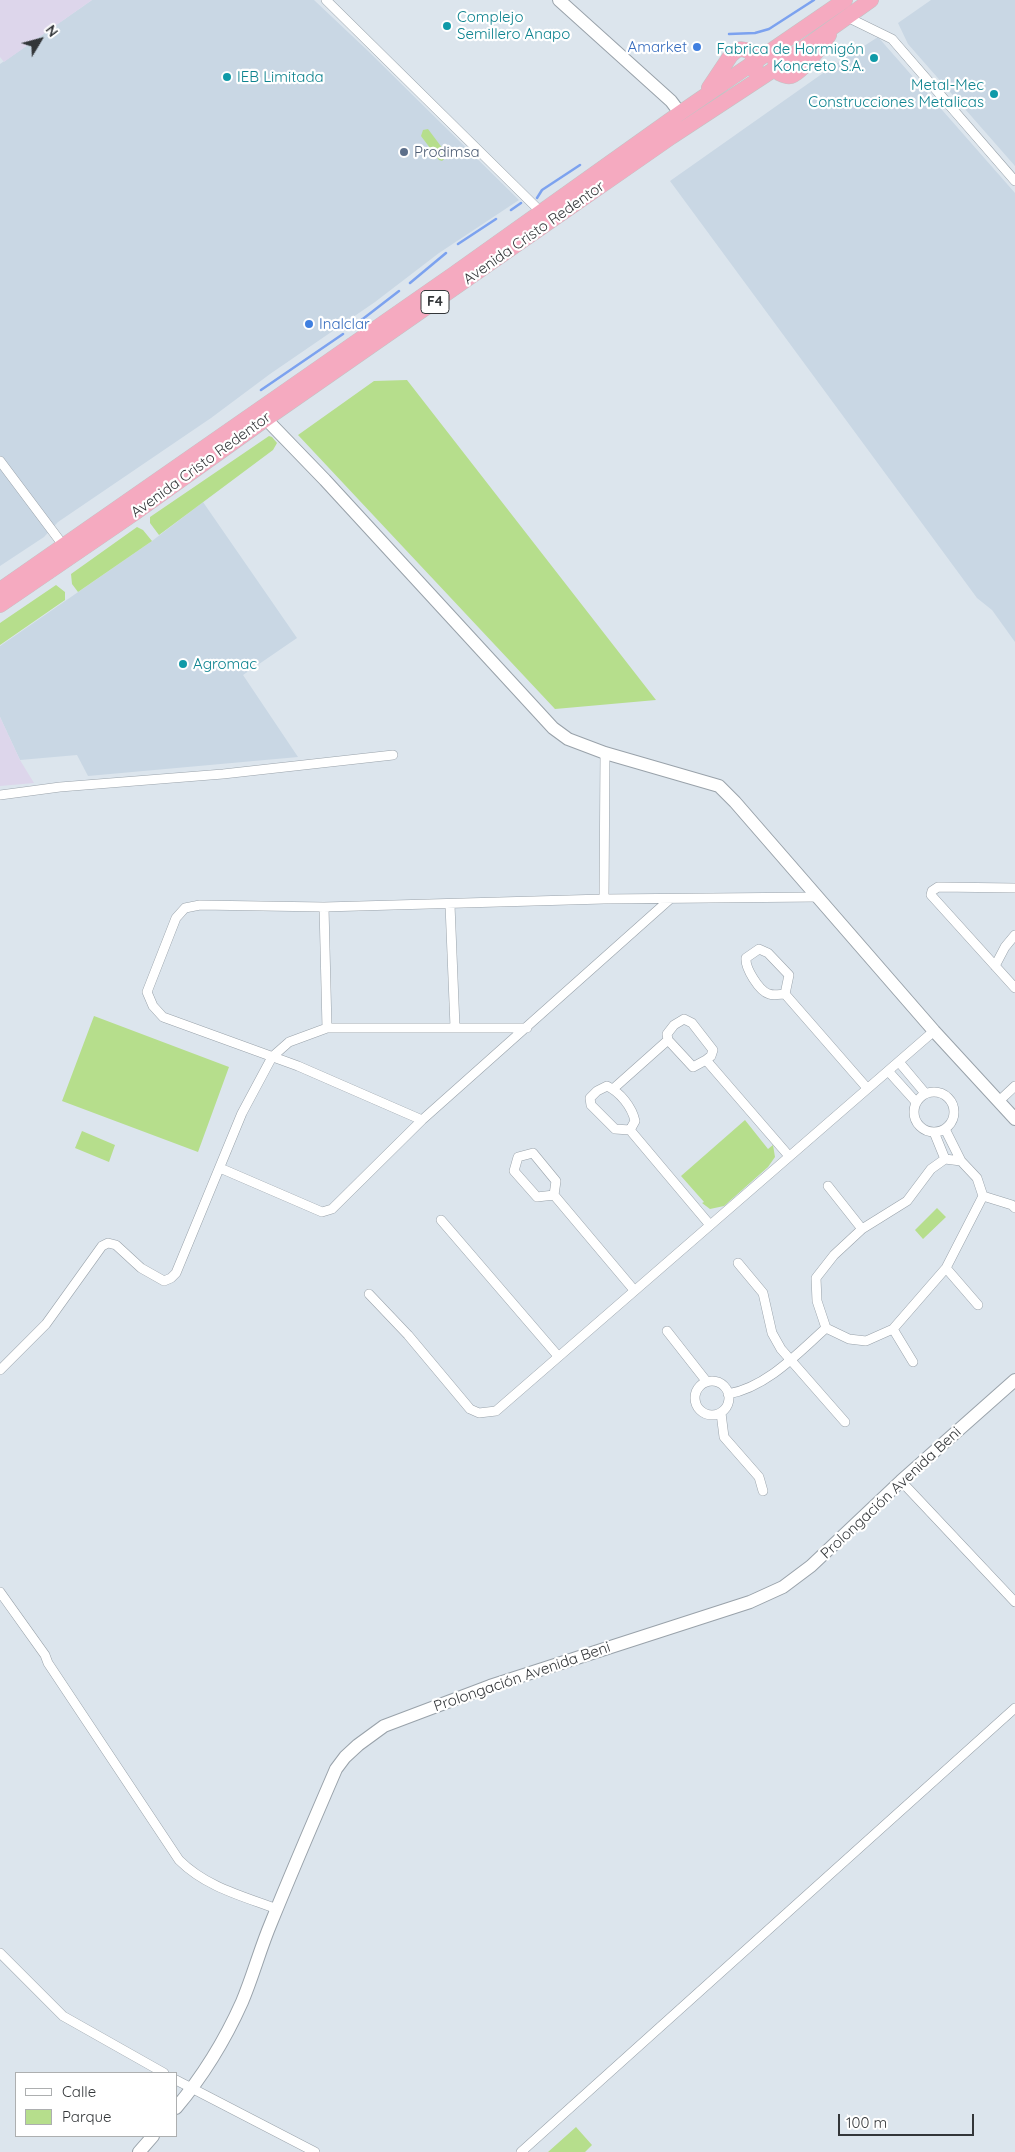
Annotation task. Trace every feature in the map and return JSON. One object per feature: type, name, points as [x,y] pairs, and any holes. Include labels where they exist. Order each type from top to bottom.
[{"type":"highway","points":[[844,1],[817,25],[775,56],[774,62],[779,72],[787,76],[800,71],[842,20],[871,0]]},
{"type":"highway","points":[[671,137],[690,118],[749,76],[756,67],[757,60],[844,1]]},
{"type":"highway","name":"Avenida Cristo Redentor","points":[[0,590],[698,100],[714,82],[737,50],[746,50],[757,60]]},
{"type":"highway","name":"Avenida Cristo Redentor","points":[[0,605],[136,512],[266,419],[671,137],[776,67]]},
{"type":"street","points":[[326,0],[541,212]]},
{"type":"street","points":[[559,0],[671,101],[680,113]]},
{"type":"street","points":[[842,20],[892,39],[1015,181]]},
{"type":"street","points":[[266,419],[553,728],[568,738],[605,752],[719,786],[934,1031],[1015,1119]]},
{"type":"street","points":[[0,461],[63,545]]},
{"type":"street","points":[[604,899],[605,752]]},
{"type":"street","points":[[0,795],[60,786],[223,774],[393,755]]},
{"type":"street","points":[[1015,888],[938,887],[932,891],[933,898],[1015,988]]},
{"type":"street","points":[[422,1120],[355,1090],[163,1017],[153,1006],[147,992],[176,918],[185,908],[200,905],[324,907],[450,905],[604,899],[669,900],[818,897]]},
{"type":"street","points":[[220,1168],[322,1212],[332,1209],[422,1120],[669,900]]},
{"type":"street","points":[[450,905],[455,1027]]},
{"type":"street","points":[[324,907],[327,1028]]},
{"type":"street","points":[[995,966],[1005,947],[1015,935]]},
{"type":"street","points":[[759,949],[768,952],[789,975],[790,978],[785,994],[770,995],[765,992],[748,971],[746,958],[759,949]]},
{"type":"street","points":[[785,994],[867,1088]]},
{"type":"street","points":[[684,1019],[692,1023],[713,1050],[711,1056],[706,1060],[693,1067],[668,1040],[667,1034],[674,1025],[684,1019]]},
{"type":"street","points":[[0,1370],[46,1324],[102,1246],[108,1243],[116,1246],[141,1268],[164,1281],[176,1273],[242,1113],[272,1057],[289,1042],[327,1028],[527,1028]]},
{"type":"street","points":[[369,1294],[408,1335],[470,1408],[479,1413],[496,1411],[934,1031]]},
{"type":"street","points":[[613,1089],[668,1040]]},
{"type":"street","points":[[706,1060],[789,1156]]},
{"type":"street","points":[[900,1062],[925,1093]]},
{"type":"street","points":[[889,1072],[916,1102]]},
{"type":"street","points":[[630,1130],[635,1121],[633,1111],[613,1089],[607,1086],[597,1091],[590,1098],[591,1105],[615,1129],[630,1130],[710,1225]]},
{"type":"street","points":[[999,1101],[1015,1086]]},
{"type":"street","points":[[938,1092],[950,1099],[954,1112],[950,1124],[945,1129],[934,1132],[921,1127],[917,1122],[914,1115],[916,1102],[925,1093],[938,1092]]},
{"type":"street","points":[[945,1129],[961,1161],[977,1178],[983,1196],[946,1268],[893,1329],[866,1340],[849,1338],[826,1328],[817,1301],[816,1278],[834,1255],[862,1229],[907,1201],[931,1169],[945,1159],[961,1161]]},
{"type":"street","points":[[934,1132],[945,1159]]},
{"type":"street","points":[[554,1195],[536,1197],[514,1171],[518,1157],[533,1153],[556,1181],[554,1195],[634,1290]]},
{"type":"street","points":[[828,1186],[862,1229]]},
{"type":"street","points":[[983,1196],[1012,1205],[1015,1208]]},
{"type":"street","points":[[441,1220],[558,1356]]},
{"type":"street","points":[[738,1263],[763,1293],[772,1333],[781,1349],[845,1422]]},
{"type":"street","points":[[946,1268],[978,1305]]},
{"type":"street","points":[[728,1394],[738,1392],[764,1379],[790,1360],[826,1328]]},
{"type":"street","points":[[893,1329],[913,1362]]},
{"type":"street","points":[[667,1331],[708,1382]]},
{"type":"street","name":"Prolongación Avenida Beni","points":[[178,2106],[192,2090],[219,2048],[242,2000],[276,1909],[336,1769],[358,1745],[384,1726],[490,1686],[750,1602],[782,1588],[812,1566],[901,1481],[1015,1380]]},
{"type":"street","points":[[708,1382],[718,1382],[728,1394],[728,1404],[721,1413],[709,1415],[696,1405],[695,1399],[698,1388],[708,1382]]},
{"type":"street","points":[[721,1413],[724,1438],[759,1477],[763,1491]]},
{"type":"street","points":[[901,1481],[1015,1602]]},
{"type":"street","points":[[0,1592],[45,1655],[48,1663],[179,1860],[191,1872],[211,1885],[276,1909]]},
{"type":"street","points":[[521,2152],[1015,1708]]},
{"type":"street","points":[[0,1953],[63,2016],[162,2072]]},
{"type":"street","points":[[178,2081],[315,2152]]},
{"type":"street","points":[[139,2152],[151,2137]]},
{"type":"shaded area","points":[[0,0],[92,0],[4,62],[0,57]]},
{"type":"shaded area","points":[[92,0],[314,0],[519,200],[439,253],[375,302],[270,374],[211,418],[58,522],[44,537],[0,566],[0,64]]},
{"type":"shaded area","points":[[931,0],[1015,0],[1015,166],[908,44],[898,23]]},
{"type":"shaded area","points":[[878,37],[1015,193],[1015,642],[992,610],[977,598],[670,181],[836,64]]},
{"type":"shaded area","points":[[203,502],[297,638],[243,675],[298,757],[88,776],[77,755],[20,760],[0,717],[0,646],[152,541]]},
{"type":"shaded area","points":[[0,717],[20,760],[34,783],[0,786]]},
{"type":"green space","points":[[428,129],[446,153],[447,156],[442,161],[439,160],[421,136],[423,130]]},
{"type":"green space","points":[[407,380],[656,700],[555,709],[298,435],[374,381]]},
{"type":"green space","points":[[269,436],[277,443],[273,450],[159,535],[150,523],[150,517]]},
{"type":"green space","points":[[137,527],[143,530],[152,541],[78,592],[72,584],[71,574]]},
{"type":"green space","points":[[56,585],[65,592],[65,600],[0,645],[0,623]]},
{"type":"green space","points":[[94,1016],[229,1067],[198,1152],[62,1101]]},
{"type":"green space","points":[[745,1120],[768,1149],[773,1145],[775,1157],[768,1167],[724,1206],[710,1209],[702,1203],[704,1202],[681,1176]]},
{"type":"green space","points":[[82,1131],[115,1145],[109,1162],[75,1148]]},
{"type":"green space","points":[[937,1208],[946,1217],[923,1239],[915,1230]]},
{"type":"green space","points":[[576,2127],[592,2145],[585,2152],[548,2152]]},
{"type":"waterway","points":[[729,34],[755,33],[769,29],[814,0]]},
{"type":"waterway","points":[[537,198],[542,190],[580,165]]},
{"type":"waterway","points":[[511,210],[521,203]]},
{"type":"waterway","points":[[458,244],[496,219]]},
{"type":"waterway","points":[[410,283],[446,253]]},
{"type":"waterway","points":[[355,325],[399,291]]},
{"type":"waterway","points":[[261,390],[343,334]]},
{"type":"place","name":"Complejo Semillero Anapo","points":[[447,26]]},
{"type":"place","name":"Amarket","points":[[697,47]]},
{"type":"place","name":"Fabrica de Hormigón Koncreto S.A.","points":[[874,58]]},
{"type":"place","name":"IEB Limitada","points":[[227,77]]},
{"type":"place","name":"Metal-Mec Construcciones Metalicas","points":[[994,94]]},
{"type":"place","name":"Prodimsa","points":[[404,152]]},
{"type":"place","name":"Inalclar","points":[[309,324]]},
{"type":"place","name":"Agromac","points":[[183,664]]}]
